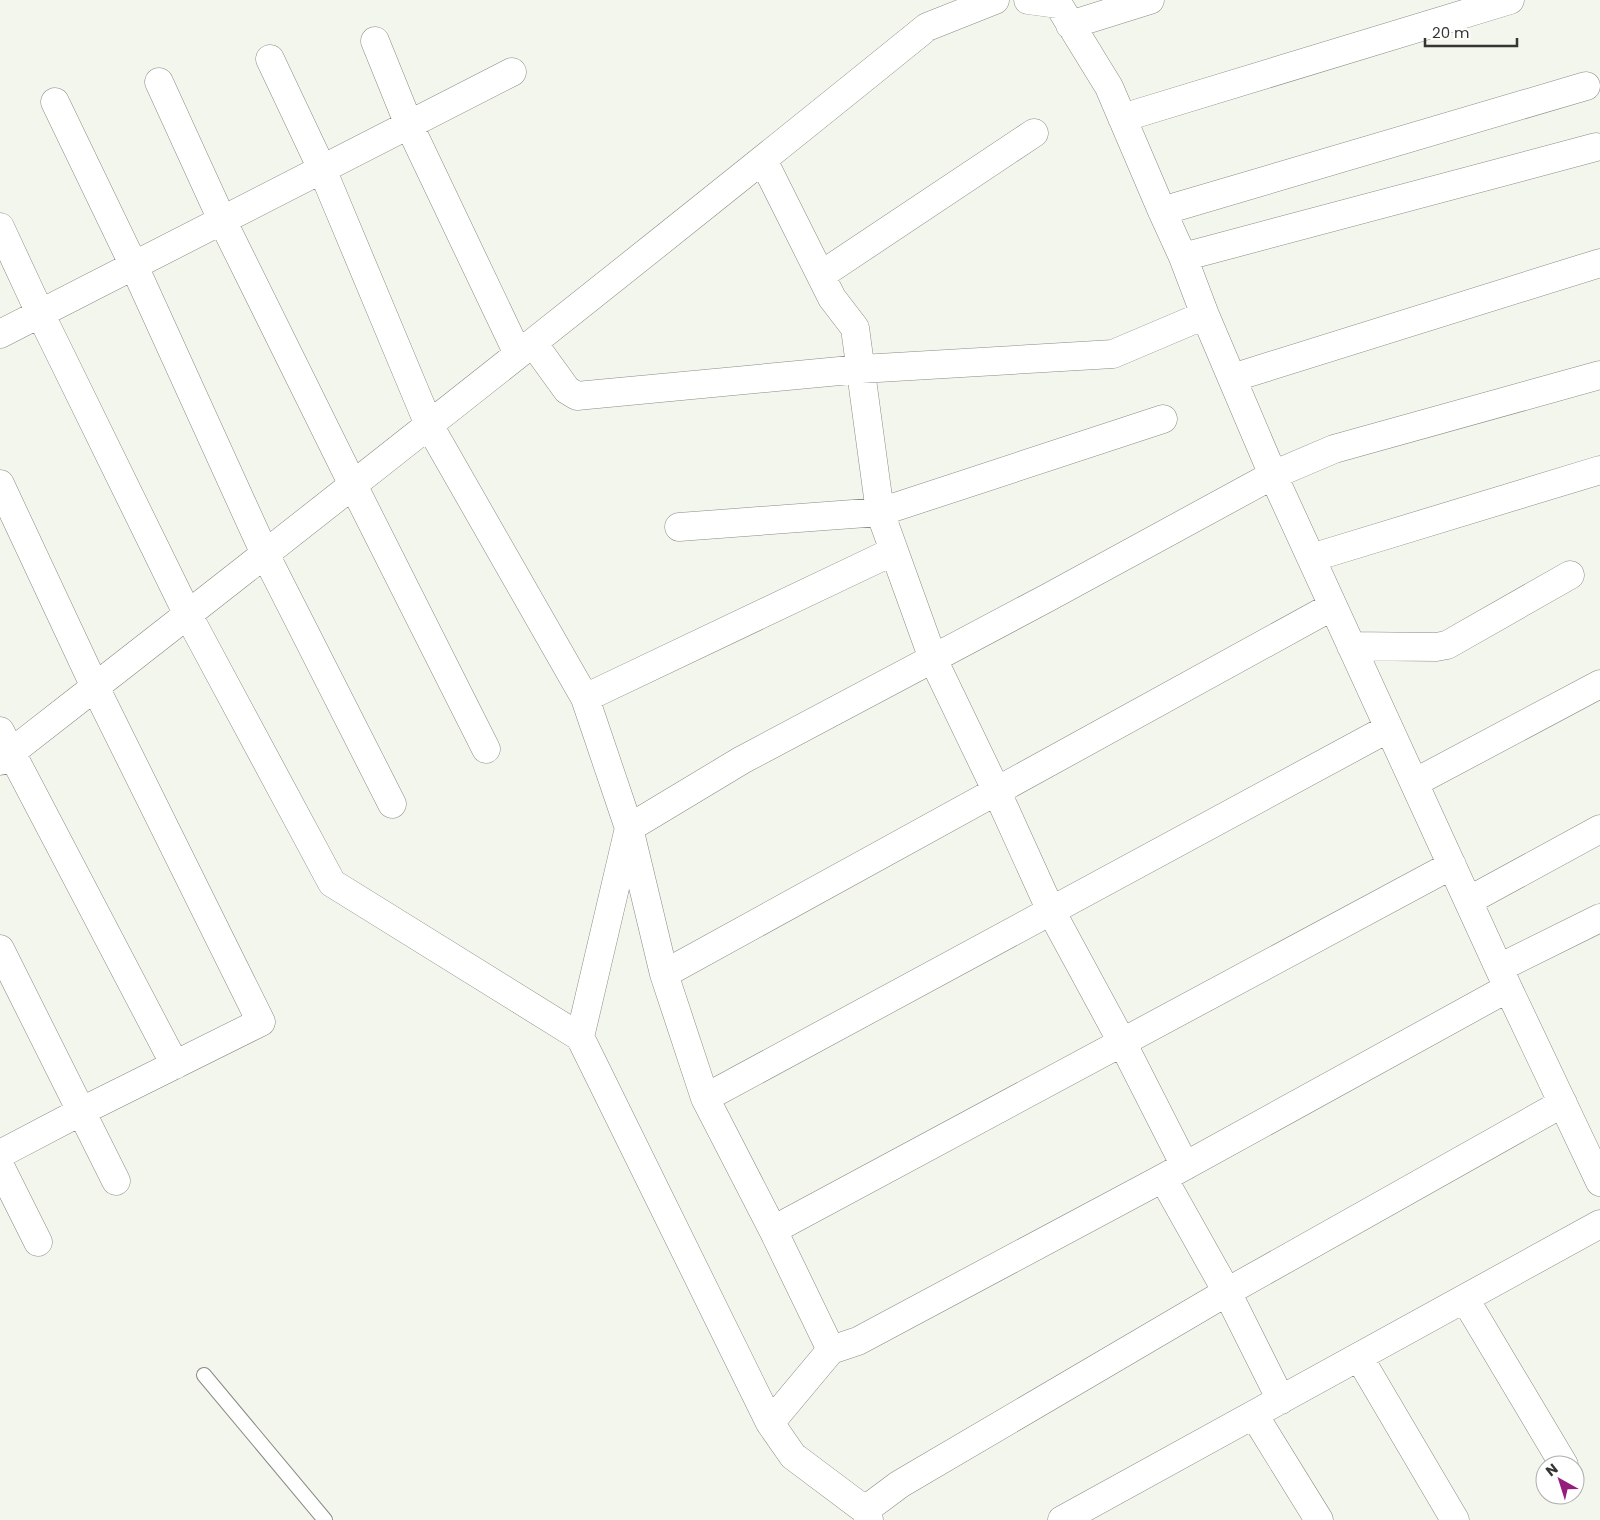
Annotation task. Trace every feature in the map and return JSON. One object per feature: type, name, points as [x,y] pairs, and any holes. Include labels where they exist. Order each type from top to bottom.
[{"type":"street","points":[[175,1064],[4,749],[95,688],[526,349],[927,27],[995,0]]},
{"type":"street","points":[[1028,0],[1058,4],[1109,87],[1183,257],[1205,315],[1273,475],[1503,978],[1600,1182]]},
{"type":"street","points":[[1062,11],[1150,0]]},
{"type":"street","points":[[1122,118],[1510,0]]},
{"type":"street","points":[[375,41],[409,125],[526,349],[566,390],[577,396],[861,369],[1113,354],[1205,315]]},
{"type":"street","points":[[270,59],[322,169],[429,425],[585,698],[629,828],[664,974],[705,1098],[773,1230],[831,1350]]},
{"type":"street","points":[[0,334],[512,72]]},
{"type":"street","points":[[159,82],[222,220],[486,749]]},
{"type":"street","points":[[1162,211],[1586,86]]},
{"type":"street","points":[[55,102],[134,266],[265,554],[392,804]]},
{"type":"street","points":[[822,276],[1034,133]]},
{"type":"street","points":[[1183,257],[1596,147]]},
{"type":"street","points":[[763,160],[832,298],[855,328],[880,512],[933,659],[1051,911],[1122,1042],[1174,1172],[1227,1292],[1281,1400]]},
{"type":"street","points":[[0,227],[40,314],[188,615],[332,883],[580,1038],[770,1423],[793,1456],[867,1515],[900,1484],[1227,1292],[1563,1103]]},
{"type":"street","points":[[1232,378],[1600,263]]},
{"type":"street","points":[[580,1038],[629,828],[742,760],[1273,475],[1334,449],[1600,375]]},
{"type":"street","points":[[679,527],[880,512],[1162,419]]},
{"type":"street","points":[[1311,558],[1600,470]]},
{"type":"street","points":[[0,484],[95,688],[261,1022],[0,1154]]},
{"type":"street","points":[[585,698],[894,551]]},
{"type":"street","points":[[1351,646],[1436,647],[1447,645],[1570,575]]},
{"type":"street","points":[[664,974],[1333,606]]},
{"type":"street","points":[[1414,783],[1600,684]]},
{"type":"street","points":[[705,1098],[1389,728]]},
{"type":"street","points":[[1468,901],[1600,829]]},
{"type":"street","points":[[773,1230],[1452,865]]},
{"type":"street","points":[[770,1423],[831,1350],[858,1341],[1174,1172],[1503,978],[1600,918]]},
{"type":"street","points":[[0,949],[116,1181]]},
{"type":"street","points":[[0,1166],[38,1242]]},
{"type":"street","points":[[1062,1520],[1600,1224]]},
{"type":"street","points":[[1465,1299],[1558,1455]]},
{"type":"street","points":[[1359,1357],[1455,1520]]},
{"type":"street","points":[[1254,1415],[1319,1520]]},
{"type":"lane","points":[[204,1375],[326,1520]]}]
